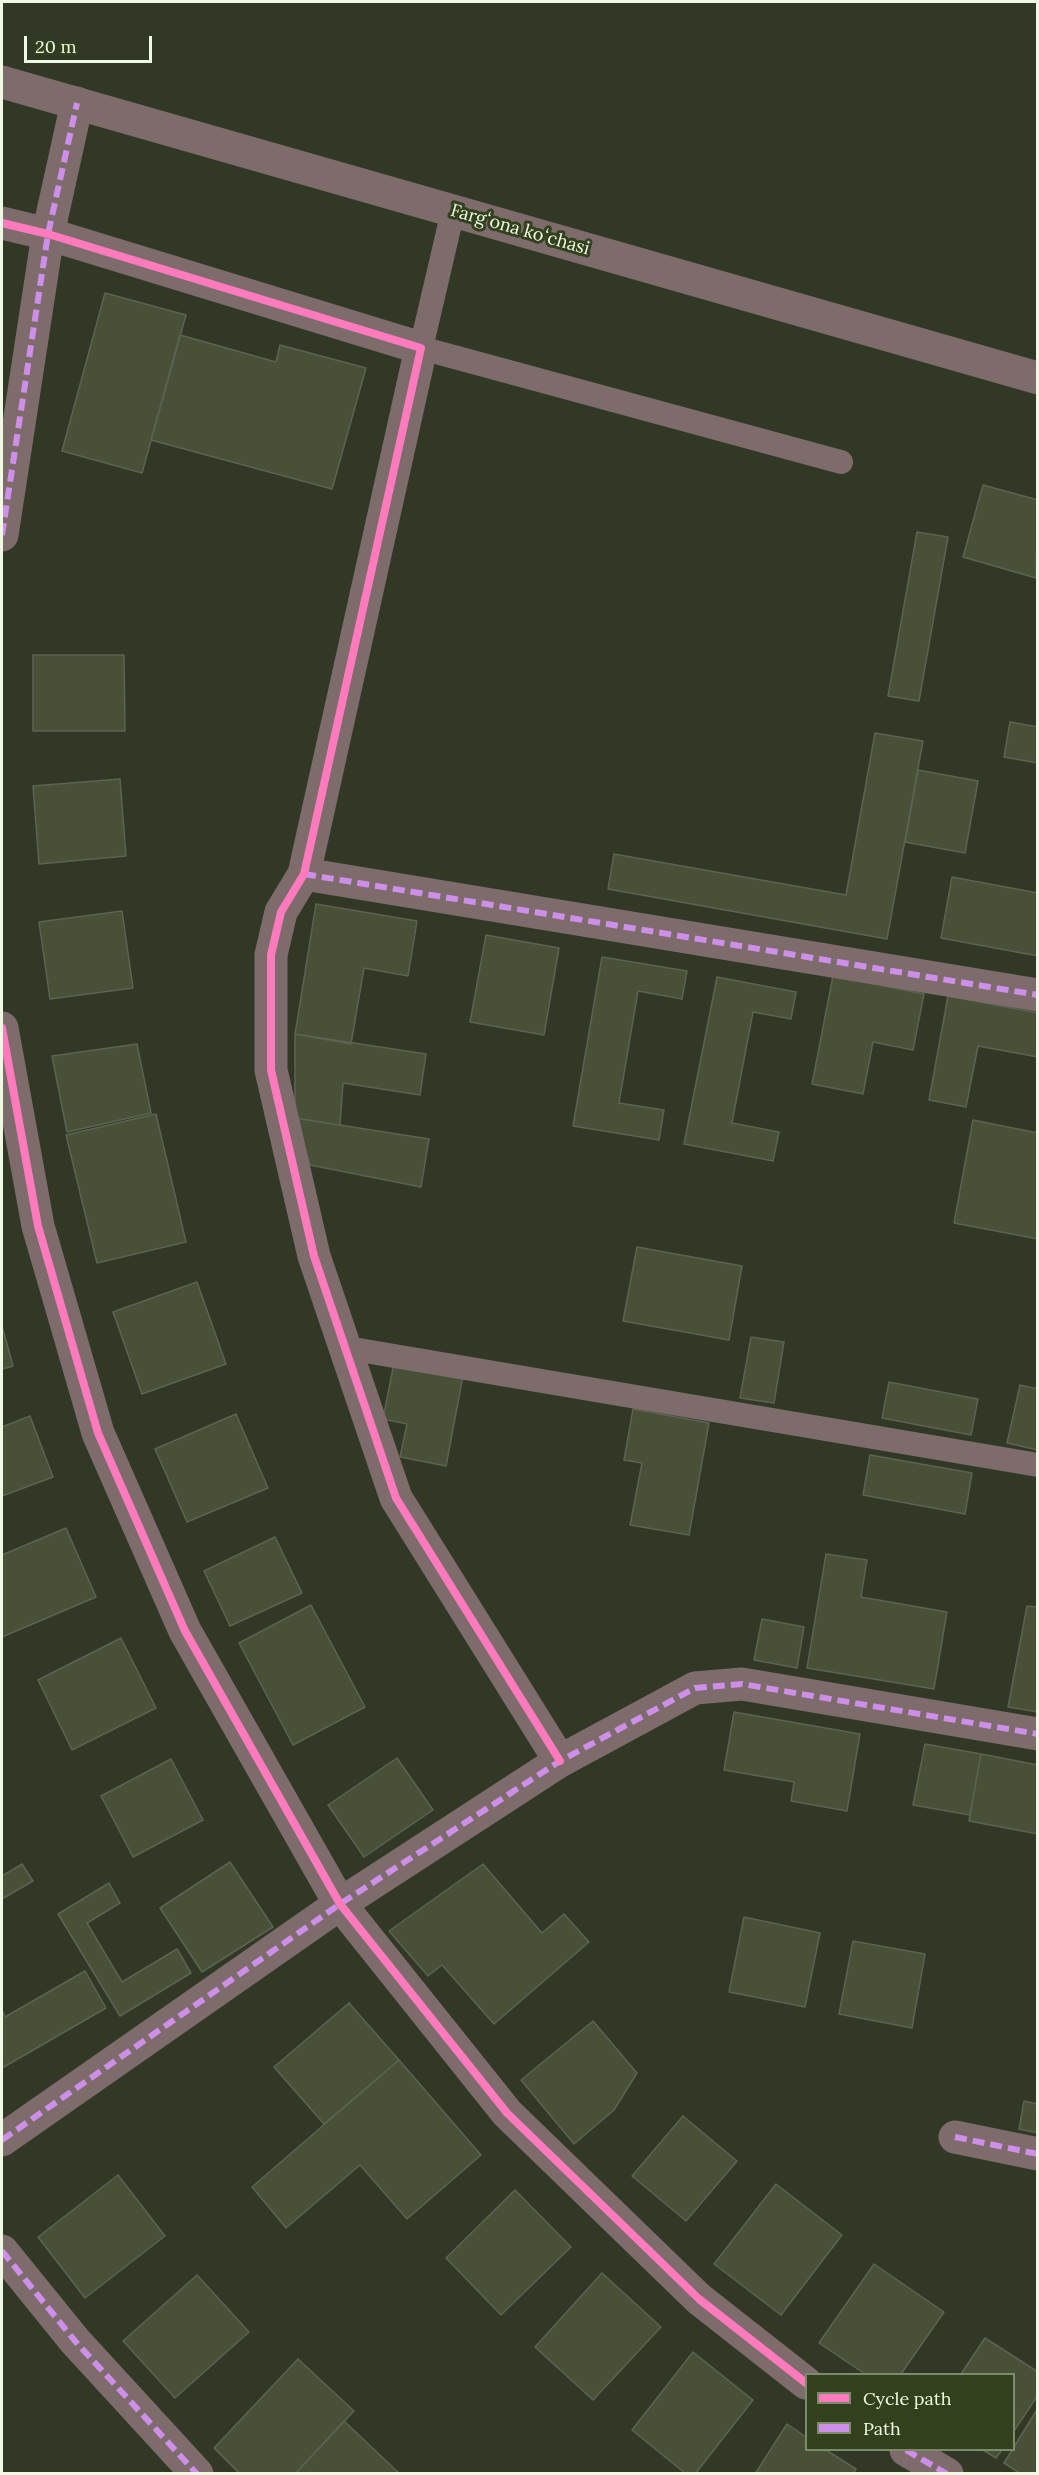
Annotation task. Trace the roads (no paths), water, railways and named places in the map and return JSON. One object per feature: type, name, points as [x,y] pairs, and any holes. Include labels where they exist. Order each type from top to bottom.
[{"type":"street","name":"Fargʻona koʻchasi","points":[[2,82],[1038,378]]},
{"type":"street","points":[[2,535],[48,234],[77,103]]},
{"type":"street","points":[[2,223],[48,234],[421,348],[304,874],[281,912],[271,955],[271,1070],[314,1256],[396,1497],[560,1761]]},
{"type":"street","points":[[304,874],[1038,995]]},
{"type":"street","points":[[2,1028],[38,1226],[98,1433],[185,1631],[340,1904],[507,2113],[699,2298],[805,2381]]},
{"type":"street","points":[[2,2140],[340,1904],[560,1761],[695,1688],[742,1684],[1038,1734]]},
{"type":"street","points":[[956,2137],[1038,2154]]},
{"type":"street","points":[[2,2251],[75,2341],[197,2474]]},
{"type":"street","points":[[908,2451],[946,2474]]},
{"type":"lane","points":[[453,210],[421,348],[841,462]]},
{"type":"lane","points":[[346,1348],[1038,1465]]}]
